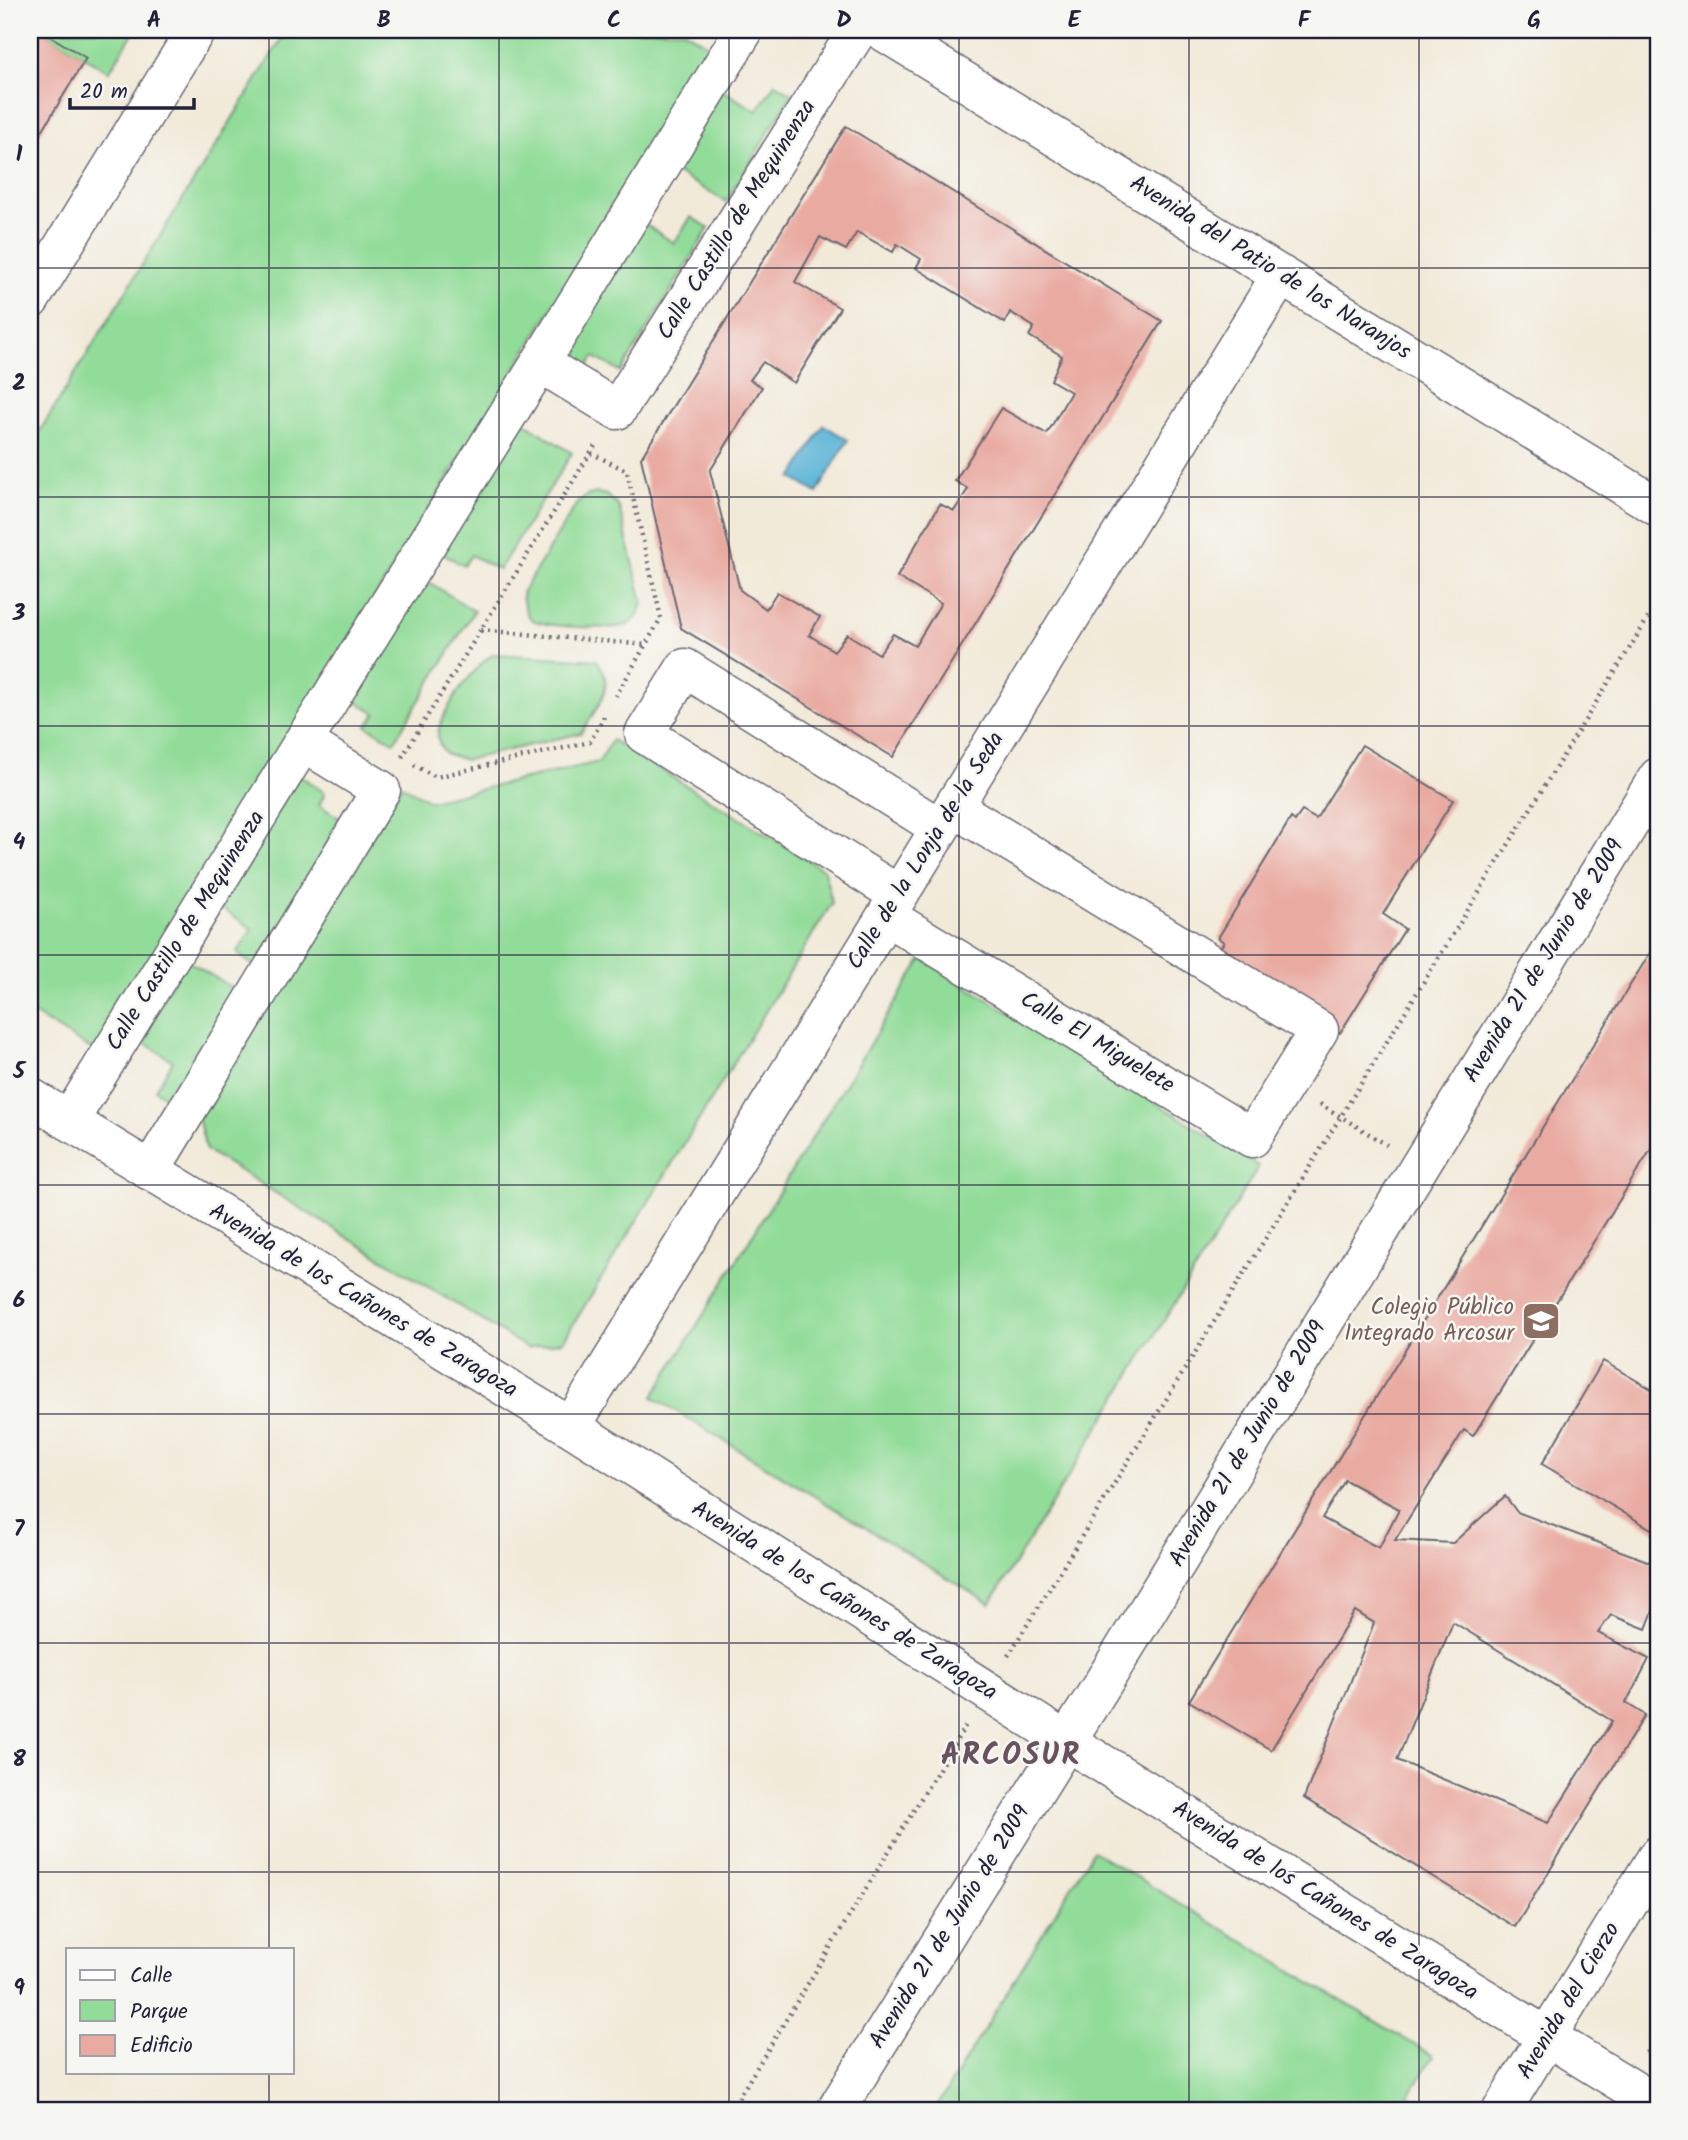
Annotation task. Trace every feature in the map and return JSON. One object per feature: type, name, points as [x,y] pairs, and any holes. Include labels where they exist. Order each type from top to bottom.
[{"type":"street","points":[[34,285],[196,30]]},
{"type":"street","name":"Calle Castillo de Mequinenza","points":[[69,1121],[744,30]]},
{"type":"street","name":"Calle Castillo de Mequinenza","points":[[617,410],[858,30]]},
{"type":"street","name":"Avenida del Patio de los Naranjos","points":[[881,30],[1658,507]]},
{"type":"street","name":"Calle de la Lonja de la Seda","points":[[571,1427],[1281,275]]},
{"type":"street","points":[[540,363],[617,410]]},
{"type":"street","name":"Calle El Miguelete","points":[[685,668],[947,817],[1319,1030],[1252,1138],[893,905],[644,734],[685,668]]},
{"type":"street","points":[[150,1171],[381,790],[303,742]]},
{"type":"street","name":"Avenida 21 de Junio de 2009","points":[[836,2110],[1658,777]]},
{"type":"street","name":"Avenida de los Cañones de Zaragoza","points":[[30,1097],[571,1427],[1066,1741],[1658,2105]]},
{"type":"street","name":"Avenida del Cierzo","points":[[1502,2110],[1658,1855]]},
{"type":"path","points":[[381,790],[617,410]]},
{"type":"path","points":[[591,453],[627,471],[662,618],[615,698]]},
{"type":"path","points":[[731,2110],[986,1691],[1343,1118],[1658,602]]},
{"type":"path","points":[[481,630],[646,644],[685,668]]},
{"type":"path","points":[[401,758],[436,777],[590,742],[608,709]]},
{"type":"path","points":[[1286,1083],[1419,1164]]},
{"type":"green space","points":[[40,30],[135,30],[109,72]]},
{"type":"green space","points":[[287,30],[683,30],[712,47],[96,1052],[30,1012],[30,447]]},
{"type":"green space","points":[[775,83],[792,94],[726,202],[672,170],[722,90],[757,111]]},
{"type":"green space","points":[[691,217],[709,228],[621,372],[594,357],[586,369],[559,354],[640,221],[674,243]]},
{"type":"green space","points":[[519,419],[572,453],[499,570],[471,555],[464,566],[437,550]]},
{"type":"green space","points":[[597,493],[607,495],[619,507],[643,602],[638,614],[629,624],[610,627],[563,626],[537,622],[531,619],[525,610],[522,593],[576,505],[586,496]]},
{"type":"green space","points":[[421,577],[474,611],[394,742],[367,726],[376,713],[348,697]]},
{"type":"green space","points":[[494,654],[596,660],[603,669],[605,688],[598,706],[581,733],[466,760],[446,754],[438,739],[443,718],[468,679]]},
{"type":"green space","points":[[612,740],[824,870],[832,903],[563,1341],[527,1348],[206,1150],[198,1117],[402,785],[430,801],[599,762]]},
{"type":"green space","points":[[299,775],[325,793],[319,805],[344,821],[255,967],[237,953],[252,929],[219,907]]},
{"type":"green space","points":[[922,959],[1259,1166],[990,1604],[653,1397]]},
{"type":"green space","points":[[186,960],[239,992],[172,1101],[155,1090],[173,1061],[138,1039]]},
{"type":"green space","points":[[1093,1851],[1433,2056],[1400,2110],[935,2110]]},
{"type":"water","points":[[824,425],[848,440],[817,493],[792,478]]},
{"type":"building","points":[[30,30],[40,30],[86,58],[30,151]]},
{"type":"building","points":[[846,126],[1162,321],[893,757],[681,628],[641,458]],"holes":[[[857,232],[893,252],[897,244],[921,259],[916,268],[1005,323],[1010,312],[1034,327],[1029,336],[1062,356],[1051,380],[1071,392],[1047,434],[1001,408],[955,481],[968,489],[954,511],[940,504],[897,577],[941,603],[915,646],[893,634],[879,654],[847,634],[834,651],[809,635],[820,617],[777,592],[766,609],[740,590],[710,471],[762,387],[750,380],[763,362],[794,383],[840,308],[795,282],[820,237],[846,250]]]},
{"type":"building","points":[[1362,745],[1453,800],[1383,914],[1405,929],[1340,1033],[1215,956],[1224,942],[1218,938],[1291,818],[1295,821],[1302,811],[1316,819]]},
{"type":"building","name":"Colegio Público Integrado Arcosur","points":[[1653,948],[1658,951],[1658,1138],[1473,1436],[1464,1430],[1395,1540],[1453,1543],[1505,1496],[1517,1512],[1658,1565],[1658,1598],[1646,1629],[1611,1615],[1598,1633],[1649,1659],[1626,1703],[1645,1715],[1515,1927],[1304,1798],[1374,1623],[1355,1611],[1271,1750],[1189,1701]],"holes":[[[1345,1480],[1399,1509],[1379,1548],[1322,1518]],[[1453,1622],[1612,1721],[1548,1823],[1397,1760]]]},
{"type":"building","points":[[1603,1361],[1658,1393],[1658,1533],[1542,1464]]},
{"type":"place","name":"Colegio Público Integrado Arcosur","points":[[1541,1321]]},
{"type":"district","name":"ARCOSUR","points":[[1011,1756]]}]
